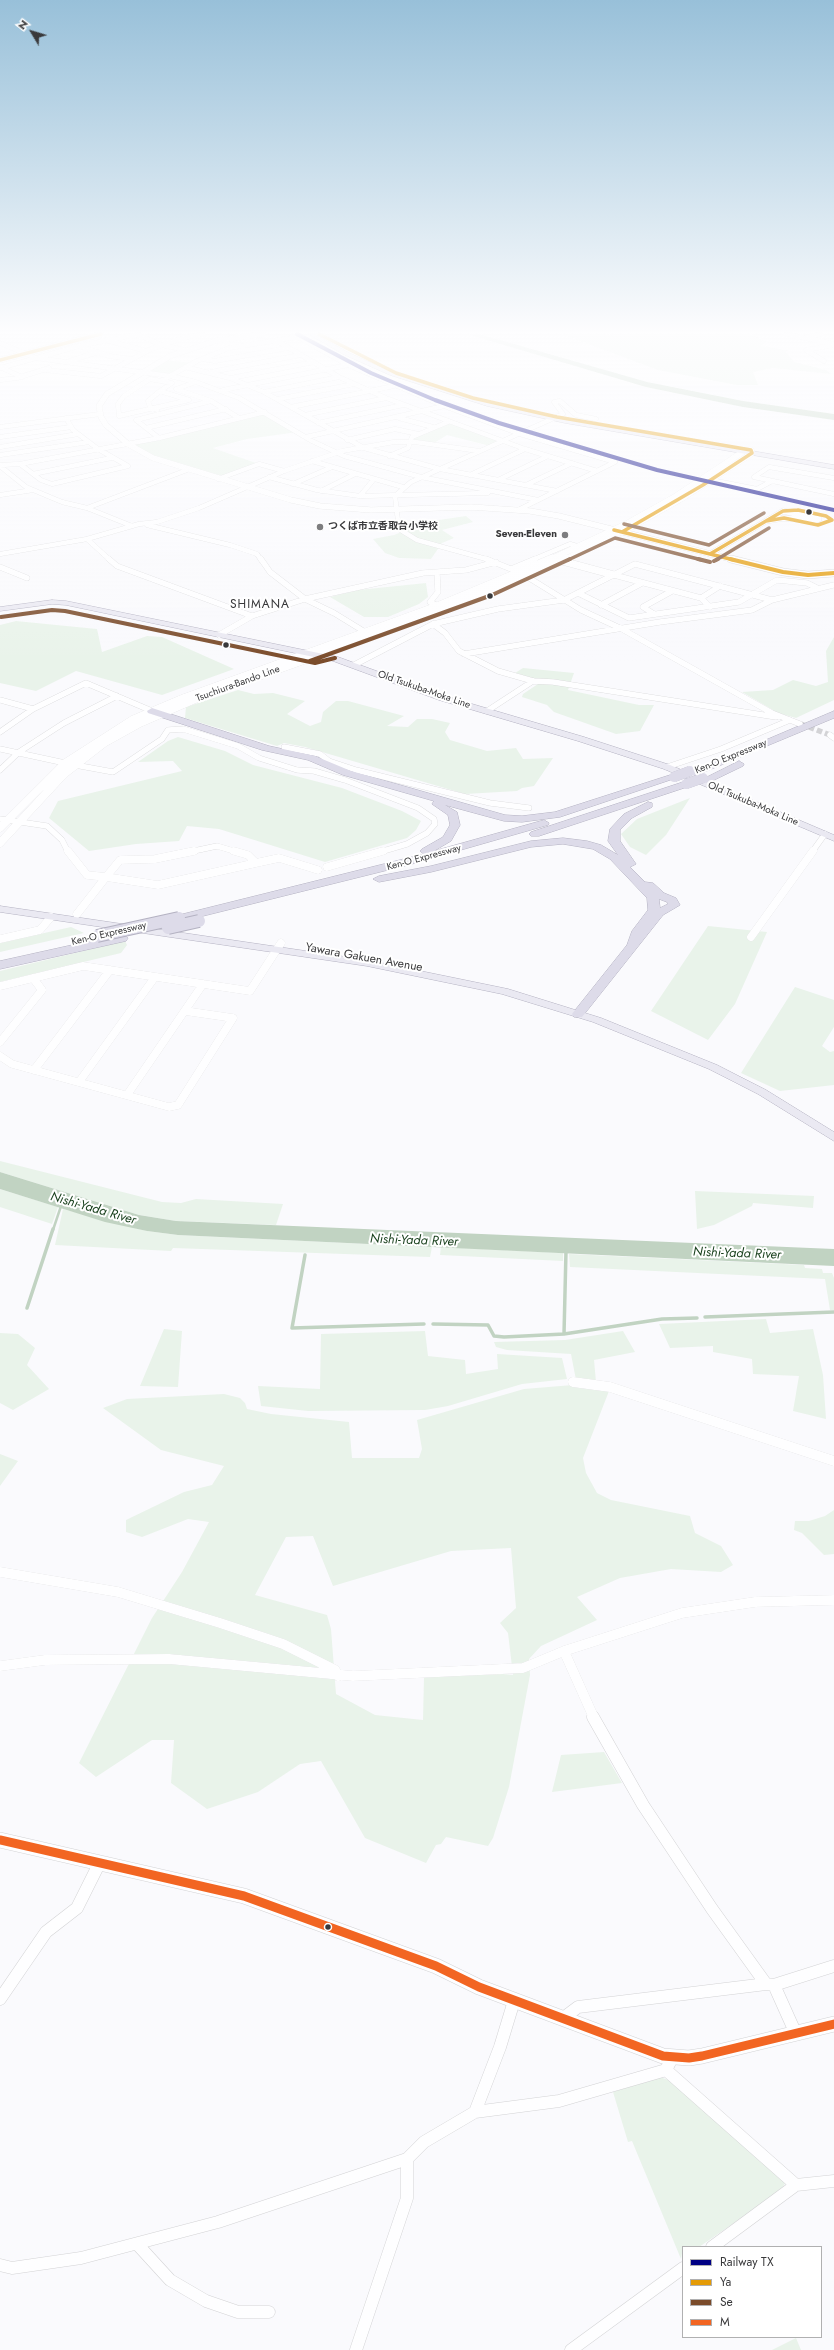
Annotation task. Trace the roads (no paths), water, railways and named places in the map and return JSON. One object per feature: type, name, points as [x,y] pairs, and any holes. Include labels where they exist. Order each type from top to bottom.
[{"type":"highway","points":[[156,712],[266,748],[287,757],[300,765],[344,774],[441,806],[452,814],[456,820],[454,830],[438,845],[403,859],[201,916]]},
{"type":"highway","name":"Ken-O Expressway","points":[[0,958],[179,918],[201,916],[373,880],[517,840],[698,775],[753,749],[834,714]]},
{"type":"highway","name":"Ken-O Expressway","points":[[698,775],[739,764],[834,723]]},
{"type":"highway","points":[[266,748],[311,758],[346,772],[484,813],[522,819],[556,815],[682,781],[698,775]]},
{"type":"highway","points":[[580,1012],[659,914],[675,903],[657,892],[625,859],[614,840],[615,829],[623,819],[682,781]]},
{"type":"highway","name":"Ken-O Expressway","points":[[0,965],[122,938],[401,864],[481,842],[682,781]]},
{"type":"highway","points":[[373,880],[431,869],[532,844],[563,841],[587,844],[601,849],[614,858],[653,897],[654,910],[638,931],[634,944]]},
{"type":"main road","points":[[702,444],[752,451],[834,467]]},
{"type":"main road","points":[[708,444],[834,463]]},
{"type":"main road","name":"Tsuchiura-Bando Line","points":[[0,843],[55,783],[75,765],[116,736],[156,712],[446,609],[524,575],[614,530],[676,496],[744,451]]},
{"type":"main road","name":"Tsuchiura-Bando Line","points":[[0,828],[4,820],[65,762],[108,734],[156,712],[307,653],[562,561],[622,532],[711,480],[752,451]]},
{"type":"main road","name":"Old Tsukuba-Moka Line","points":[[0,609],[52,602],[66,603],[354,664],[442,698],[667,767],[834,838]]},
{"type":"main road","name":"Yawara Gakuen Avenue","points":[[0,902],[458,975],[580,1012],[688,1050],[713,1066],[768,1096],[834,1137]]},
{"type":"main road","name":"Yawara Gakuen Avenue","points":[[0,909],[279,947]]},
{"type":"street","points":[[0,447],[20,444]]},
{"type":"street","points":[[32,444],[39,450]]},
{"type":"street","points":[[0,456],[79,444]]},
{"type":"street","points":[[20,464],[33,474],[52,484],[128,466],[111,458],[91,444]]},
{"type":"street","points":[[0,466],[20,464],[128,444],[153,458],[187,470],[291,500],[320,506],[371,510],[471,506],[550,514],[793,574],[834,573]]},
{"type":"street","points":[[319,444],[336,453],[421,478],[538,500]]},
{"type":"street","points":[[355,444],[389,456],[440,469],[556,491]]},
{"type":"street","points":[[0,554],[87,539],[132,526],[145,525],[199,508],[268,477],[312,461],[336,453],[386,444]]},
{"type":"street","points":[[389,456],[408,448],[409,444]]},
{"type":"street","points":[[423,444],[479,451]]},
{"type":"street","points":[[395,496],[403,487],[497,444]]},
{"type":"street","points":[[510,444],[597,471]]},
{"type":"street","points":[[518,510],[615,462],[553,444]]},
{"type":"street","points":[[470,475],[525,449]]},
{"type":"street","points":[[498,480],[548,456]]},
{"type":"street","points":[[33,474],[111,458]]},
{"type":"street","points":[[312,461],[403,487]]},
{"type":"street","points":[[526,485],[572,463]]},
{"type":"street","points":[[218,479],[259,464],[284,471]]},
{"type":"street","points":[[0,466],[17,482],[34,490],[62,502],[87,508],[132,526]]},
{"type":"street","points":[[293,484],[332,467]]},
{"type":"street","points":[[834,478],[769,467],[754,477],[834,494]]},
{"type":"street","points":[[87,508],[187,470]]},
{"type":"street","points":[[828,477],[834,473]]},
{"type":"street","points":[[321,491],[355,474]]},
{"type":"street","points":[[268,477],[321,491],[360,496],[485,494],[491,491]]},
{"type":"street","points":[[360,496],[374,479]]},
{"type":"street","points":[[711,480],[757,489],[772,482]]},
{"type":"street","points":[[0,495],[34,490]]},
{"type":"street","points":[[395,496],[398,509],[399,529],[408,536],[430,545],[496,562],[524,575],[598,619],[622,628],[781,717],[800,724]]},
{"type":"street","points":[[710,554],[778,513],[786,511],[819,519],[814,521],[788,518],[780,516],[778,513]]},
{"type":"street","points":[[765,521],[788,518]]},
{"type":"street","points":[[145,525],[214,541],[257,554],[270,572],[305,600],[334,613],[365,632]]},
{"type":"street","points":[[87,539],[107,559],[117,566],[159,580],[215,604],[252,616]]},
{"type":"street","points":[[511,569],[570,544],[580,547]]},
{"type":"street","points":[[562,561],[701,598],[710,607]]},
{"type":"street","points":[[219,635],[252,616],[305,600],[423,573],[466,570],[496,562]]},
{"type":"street","points":[[354,664],[421,629],[434,624],[498,608],[564,600],[635,564],[772,600]]},
{"type":"street","points":[[0,568],[27,578]]},
{"type":"street","points":[[437,573],[438,592],[430,602],[438,606]]},
{"type":"street","points":[[578,593],[629,618],[739,602],[777,580],[807,583],[817,588]]},
{"type":"street","points":[[601,605],[642,583]]},
{"type":"street","points":[[464,654],[622,628],[752,610],[772,600],[834,585]]},
{"type":"street","points":[[701,598],[720,586]]},
{"type":"street","points":[[654,614],[643,607],[672,591]]},
{"type":"street","points":[[434,624],[445,633],[459,651],[464,654],[498,671],[533,681],[553,682],[735,712],[781,717]]},
{"type":"street","points":[[487,711],[533,681]]},
{"type":"street","points":[[0,732],[33,709],[86,683],[156,712]]},
{"type":"street","points":[[0,770],[19,752],[64,723],[118,696]]},
{"type":"street","points":[[0,700],[33,709]]},
{"type":"street","points":[[667,767],[721,749],[790,720]]},
{"type":"street","points":[[0,724],[8,726]]},
{"type":"street","points":[[75,765],[113,772],[162,739],[168,730],[177,728],[238,746],[259,758],[296,770],[314,771],[345,780],[406,803],[429,814],[434,819],[435,824],[427,833],[407,844],[327,867]]},
{"type":"street","points":[[284,747],[320,754],[329,761],[356,770],[429,787],[496,805],[529,808]]},
{"type":"street","points":[[0,749],[65,762]]},
{"type":"street","points":[[423,792],[429,787]]},
{"type":"street","points":[[406,803],[414,798]]},
{"type":"street","points":[[4,820],[47,826],[62,840],[71,857],[87,875],[158,885],[279,858],[318,870]]},
{"type":"street","points":[[751,937],[825,834]]},
{"type":"street","points":[[77,914],[120,860],[155,859],[217,846],[248,856],[256,863]]},
{"type":"street","points":[[0,939],[40,930],[51,917]]},
{"type":"street","points":[[0,986],[83,966],[250,991],[279,947]]},
{"type":"street","points":[[34,1070],[110,970]]},
{"type":"street","points":[[79,1082],[155,977]]},
{"type":"street","points":[[0,1042],[42,990],[33,978]]},
{"type":"street","points":[[127,1095],[203,984]]},
{"type":"street","points":[[0,1056],[12,1064],[169,1107],[178,1105],[233,1018],[185,1011]]},
{"type":"street","points":[[573,1382],[610,1387],[834,1461]]},
{"type":"street","points":[[0,1572],[118,1592],[220,1622],[283,1644],[335,1670],[338,1676]]},
{"type":"street","points":[[0,1666],[45,1660],[169,1659],[338,1676],[524,1668],[564,1650],[682,1613],[712,1607],[809,1599],[834,1600]]},
{"type":"street","points":[[564,1650],[587,1706],[643,1805],[712,1909],[770,1985],[796,2034]]},
{"type":"street","points":[[0,1840],[223,1890],[268,1904],[436,1966],[479,1987],[652,2053],[669,2064],[796,2185]]},
{"type":"street","points":[[0,1999],[46,1932],[68,1917],[77,1908],[100,1862]]},
{"type":"street","points":[[561,2019],[570,2011],[578,2007],[770,1985],[834,1966]]},
{"type":"street","points":[[475,2112],[500,2047],[514,2001]]},
{"type":"street","points":[[0,2265],[12,2268],[81,2258],[138,2245],[218,2222],[407,2159],[424,2142],[475,2112],[559,2101],[669,2064],[834,2024]]},
{"type":"street","points":[[356,2350],[407,2198],[407,2159]]},
{"type":"street","points":[[713,2246],[796,2185],[834,2181]]},
{"type":"street","points":[[138,2245],[170,2280],[206,2301],[238,2312],[269,2312]]},
{"type":"street","points":[[577,2348],[682,2269]]},
{"type":"water","name":"Nishi-Yada River","points":[[0,1172],[139,1215],[176,1221],[834,1249],[834,1266],[178,1235],[147,1231],[105,1222],[0,1189]]},
{"type":"waterway","name":"Nishi-Yada River","points":[[53,1230],[61,1206]]},
{"type":"waterway","points":[[27,1308],[53,1229]]},
{"type":"waterway","points":[[564,1334],[566,1251]]},
{"type":"waterway","points":[[305,1255],[292,1328],[424,1324]]},
{"type":"waterway","points":[[705,1317],[834,1312]]},
{"type":"waterway","points":[[564,1334],[662,1319],[697,1318]]},
{"type":"waterway","points":[[433,1324],[488,1325],[494,1336],[504,1337],[564,1334]]},
{"type":"tunnel","points":[[801,724],[830,735]]},
{"type":"rail line","name":"TX","points":[[568,444],[657,470],[834,510]]},
{"type":"place","name":"つくば市立香取台小学校","points":[[320,527]]},
{"type":"place","name":"Seven-Eleven","points":[[565,535]]},
{"type":"district","name":"SHIMANA","points":[[260,605]]}]
